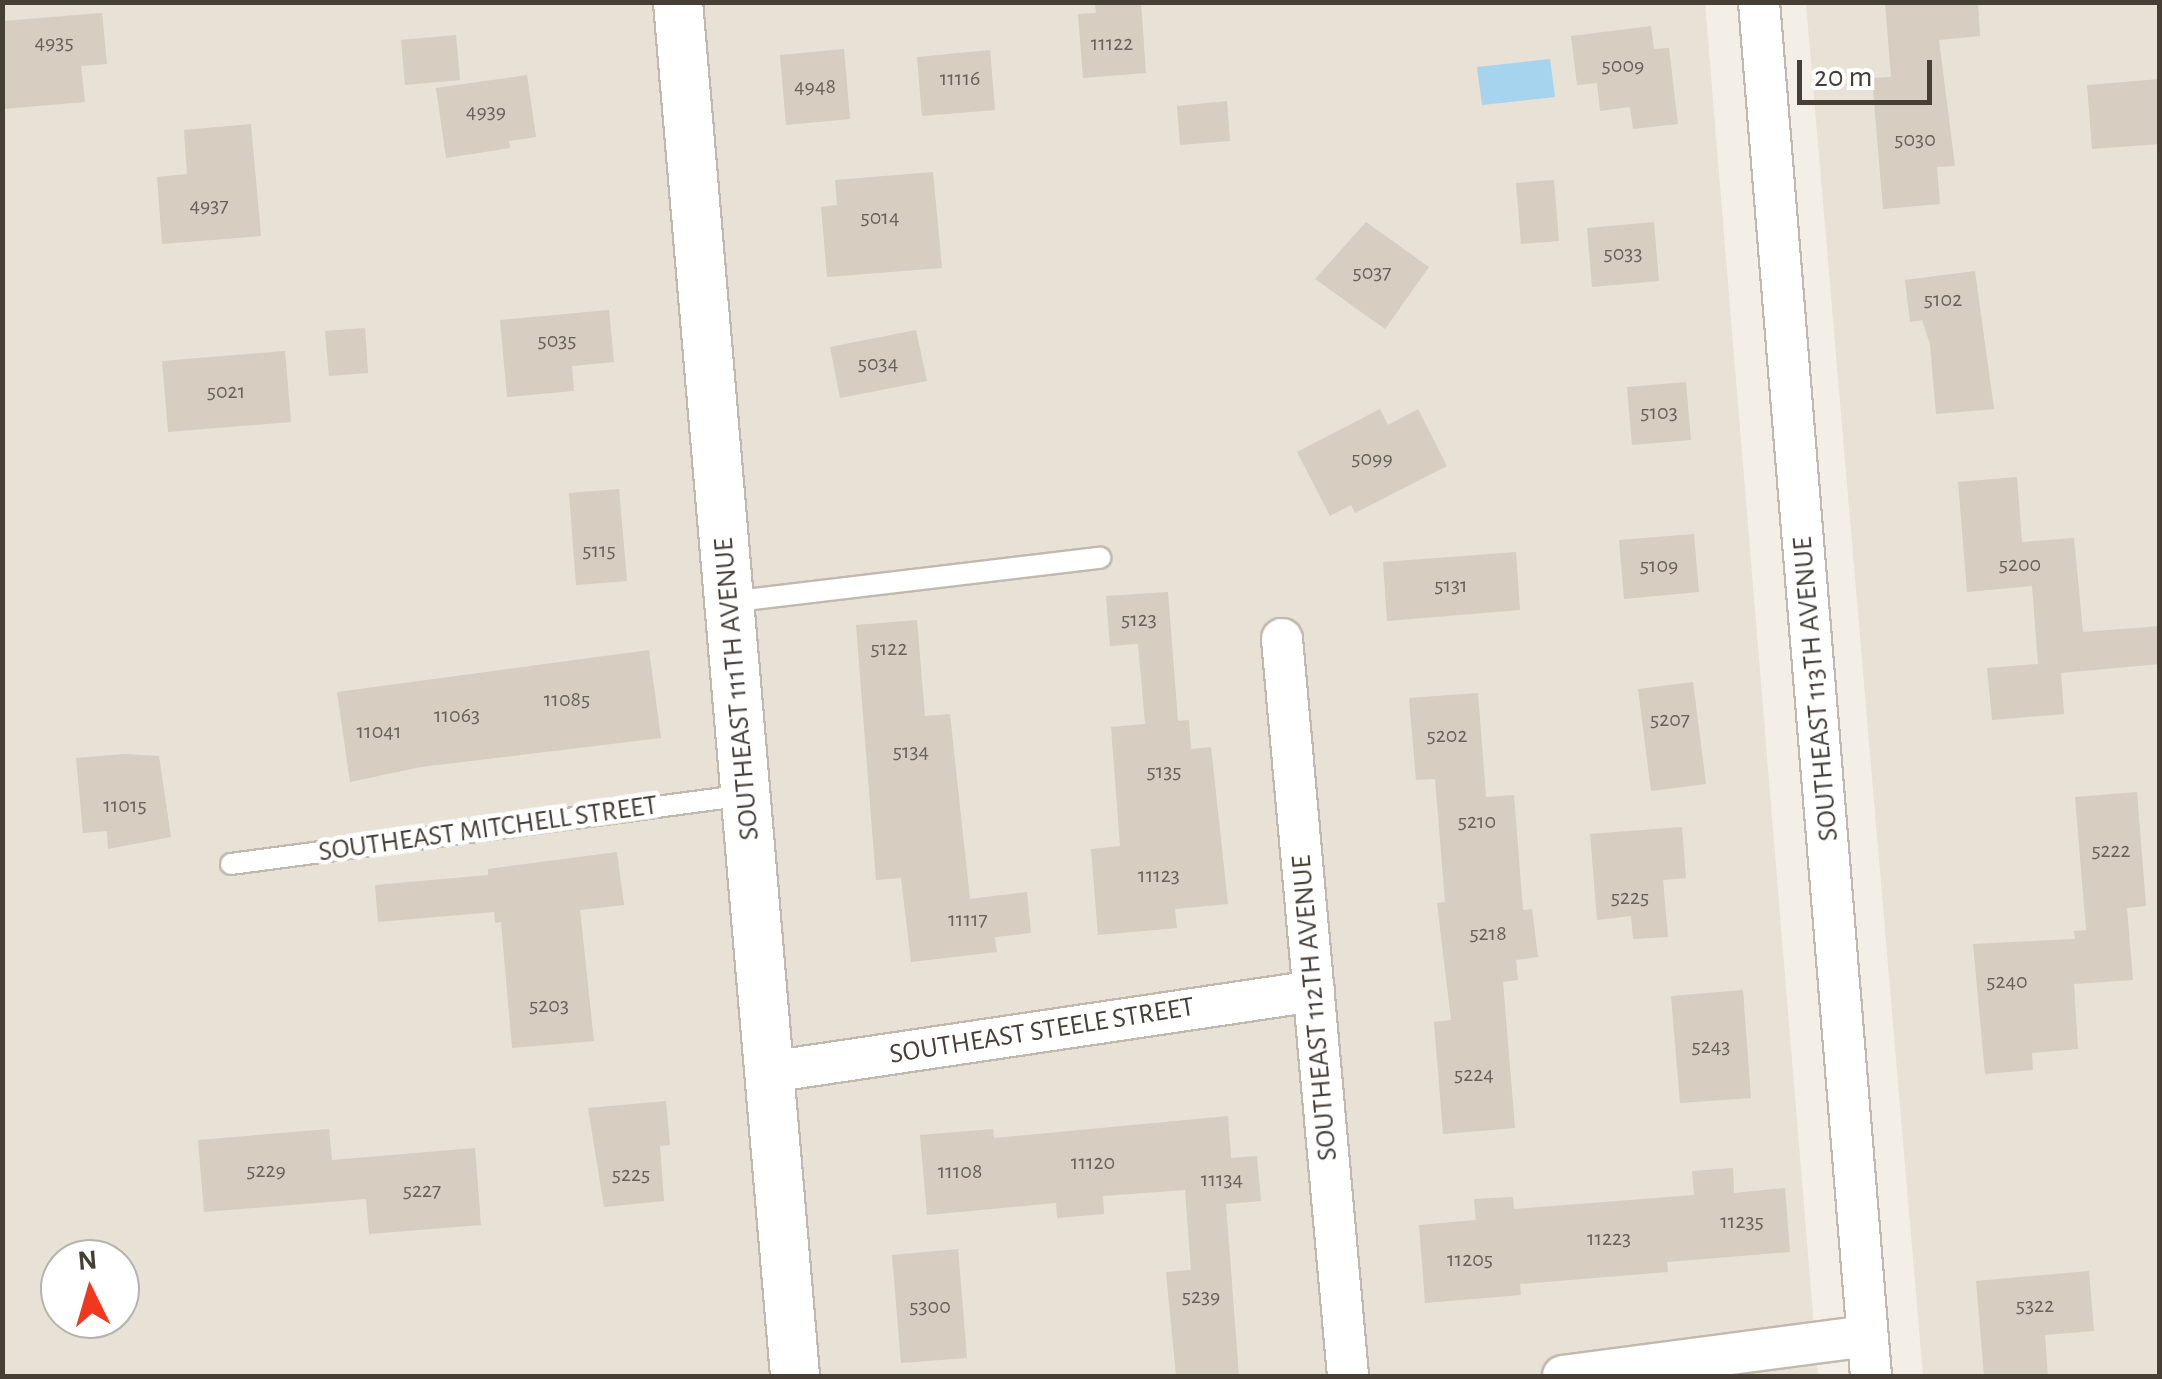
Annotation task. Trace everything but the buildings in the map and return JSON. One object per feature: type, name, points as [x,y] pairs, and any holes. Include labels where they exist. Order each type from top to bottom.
[{"type":"street","name":"SOUTHEAST 111TH AVENUE","points":[[678,2],[795,1376]]},
{"type":"street","name":"SOUTHEAST 113TH AVENUE","points":[[1759,2],[1871,1376]]},
{"type":"street","name":"SOUTHEAST 112TH AVENUE","points":[[1282,639],[1348,1376]]},
{"type":"street","name":"SOUTHEAST STEELE STREET","points":[[769,1072],[1314,990]]},
{"type":"street","points":[[1563,1376],[1867,1336]]},
{"type":"lane","points":[[729,602],[1100,558]]},
{"type":"lane","name":"SOUTHEAST MITCHELL STREET","points":[[231,864],[746,795]]},
{"type":"shaded area","points":[[3,3],[1705,3],[1818,1376],[3,1376]]},
{"type":"shaded area","points":[[1806,3],[2159,3],[2159,1376],[1923,1376]]},
{"type":"water","points":[[1550,59],[1555,97],[1482,105],[1477,67]]}]
